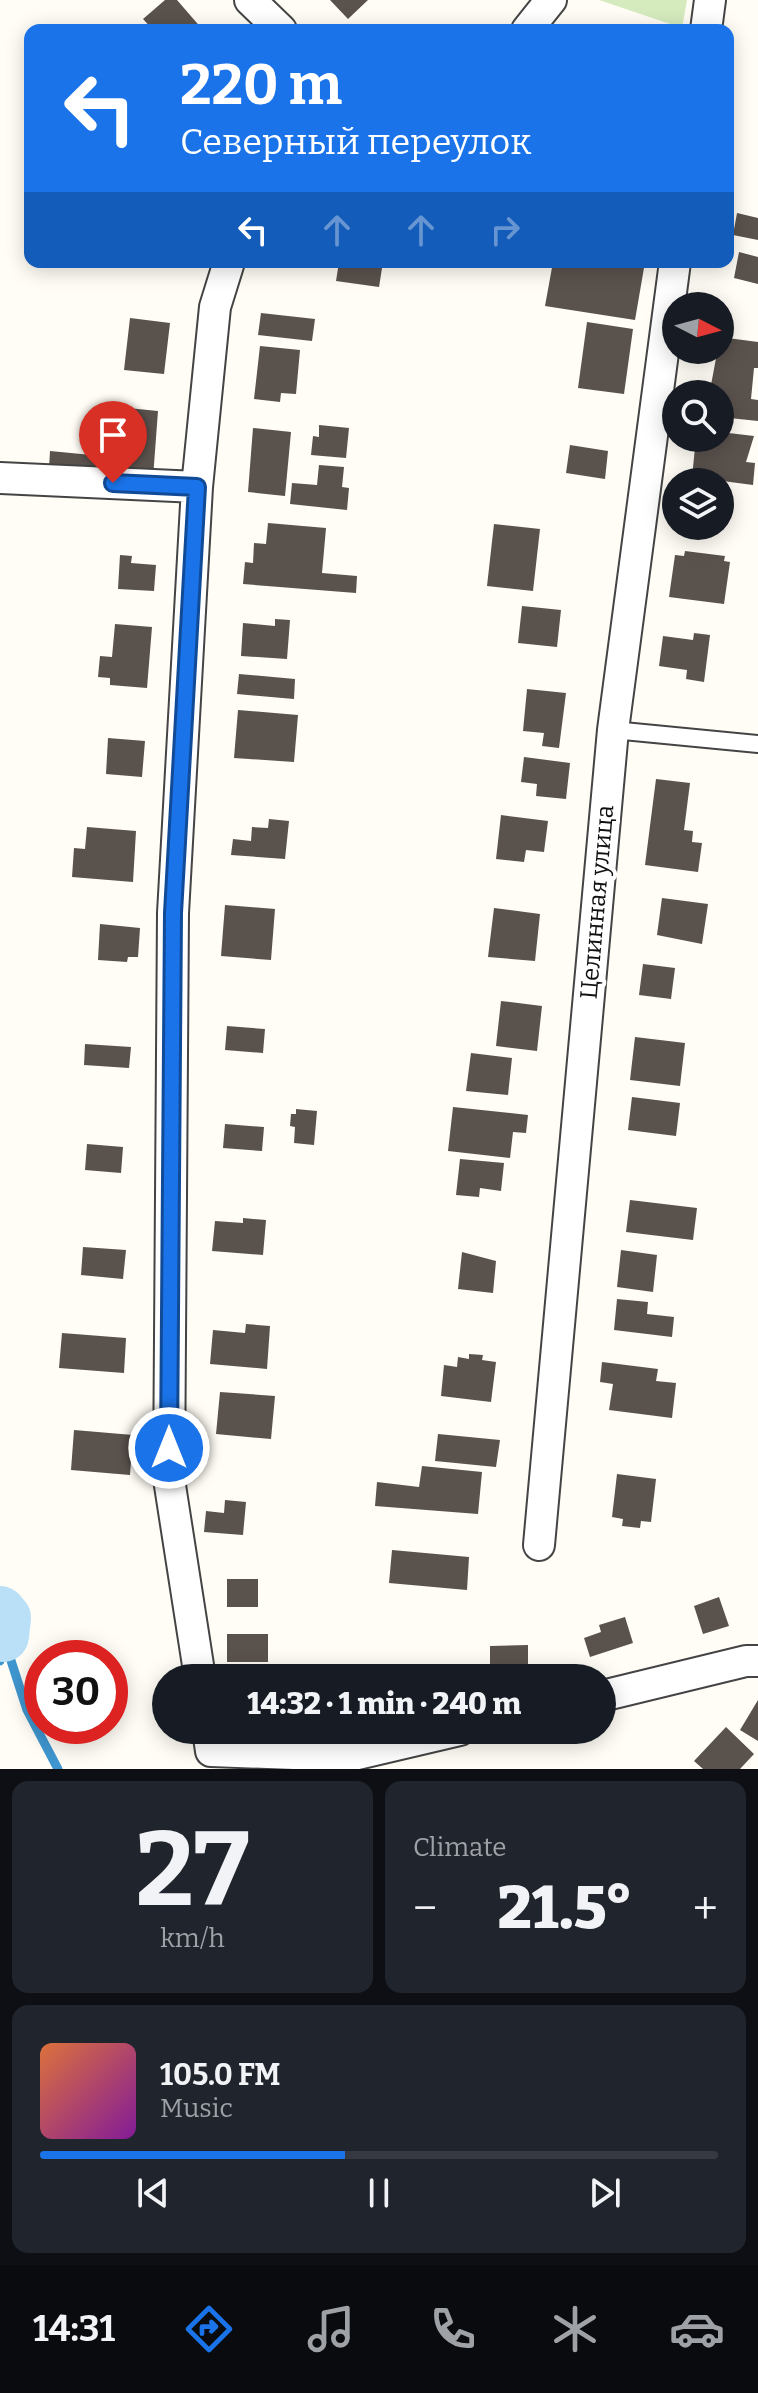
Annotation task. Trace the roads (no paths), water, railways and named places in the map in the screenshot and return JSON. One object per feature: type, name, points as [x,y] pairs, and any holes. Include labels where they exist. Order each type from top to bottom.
[{"type":"street","points":[[250,0],[275,24]]},
{"type":"street","points":[[532,24],[551,0]]},
{"type":"street","points":[[707,24],[710,0]]},
{"type":"street","points":[[198,1664],[169,1479],[173,913],[197,487],[215,307],[227,268]]},
{"type":"street","name":"Целинная улица","points":[[539,1545],[613,730],[674,268]]},
{"type":"street","points":[[0,478],[197,487]]},
{"type":"street","points":[[616,1693],[746,1661],[758,1661]]},
{"type":"street","points":[[210,1744],[211,1751],[349,1756],[400,1744]]},
{"type":"lane","points":[[613,730],[758,744]]},
{"type":"waterway","points":[[0,1612],[5,1618],[3,1636]]},
{"type":"waterway","points":[[3,1636],[27,1710],[58,1769]]},
{"type":"waterway","points":[[0,1661],[3,1639]]}]
